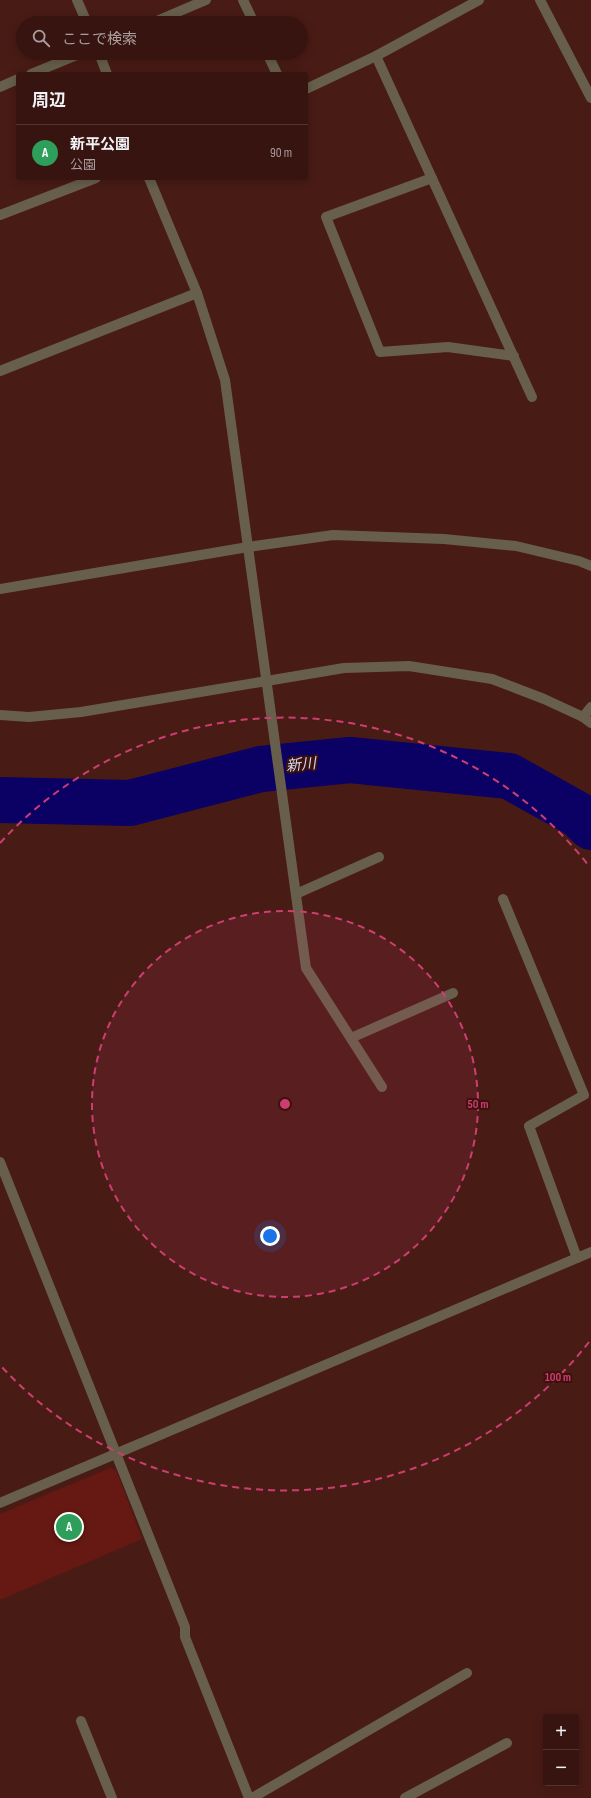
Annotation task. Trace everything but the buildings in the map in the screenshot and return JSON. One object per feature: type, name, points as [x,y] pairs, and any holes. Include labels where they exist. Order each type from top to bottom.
[{"type":"street","points":[[77,0],[84,16]]},
{"type":"street","points":[[168,16],[206,0]]},
{"type":"street","points":[[243,0],[251,16]]},
{"type":"street","points":[[308,88],[376,56],[479,0]]},
{"type":"street","points":[[540,0],[591,98]]},
{"type":"street","points":[[376,56],[532,397]]},
{"type":"street","points":[[36,72],[65,60]]},
{"type":"street","points":[[102,60],[106,72]]},
{"type":"street","points":[[270,60],[276,72]]},
{"type":"street","points":[[0,87],[16,81]]},
{"type":"street","points":[[432,178],[326,217],[380,352],[448,346],[514,356]]},
{"type":"street","points":[[0,215],[91,180]]},
{"type":"street","points":[[151,180],[197,293],[225,380],[306,968],[382,1087]]},
{"type":"street","points":[[0,371],[197,293]]},
{"type":"street","points":[[0,588],[248,547],[333,535],[444,539],[516,546],[579,561],[591,566]]},
{"type":"street","points":[[0,715],[29,717],[81,712],[344,668],[409,666],[492,678],[544,699],[587,720],[591,707]]},
{"type":"street","points":[[296,894],[379,856]]},
{"type":"street","points":[[503,899],[584,1095],[529,1126],[577,1258]]},
{"type":"street","points":[[351,1038],[453,993]]},
{"type":"street","points":[[0,1162],[185,1627],[185,1637],[249,1798]]},
{"type":"street","points":[[0,1502],[591,1252]]},
{"type":"street","points":[[252,1798],[467,1673]]},
{"type":"street","points":[[81,1721],[112,1798]]},
{"type":"street","points":[[405,1798],[507,1743]]},
{"type":"shaded area","points":[[110,1468],[116,1470],[142,1539],[0,1600],[0,1514]]},
{"type":"waterway","name":"新川","points":[[0,800],[130,803],[261,769],[350,760],[509,776],[577,814],[591,827]]},
{"type":"place","name":"新平公園","points":[[69,1527]]}]
